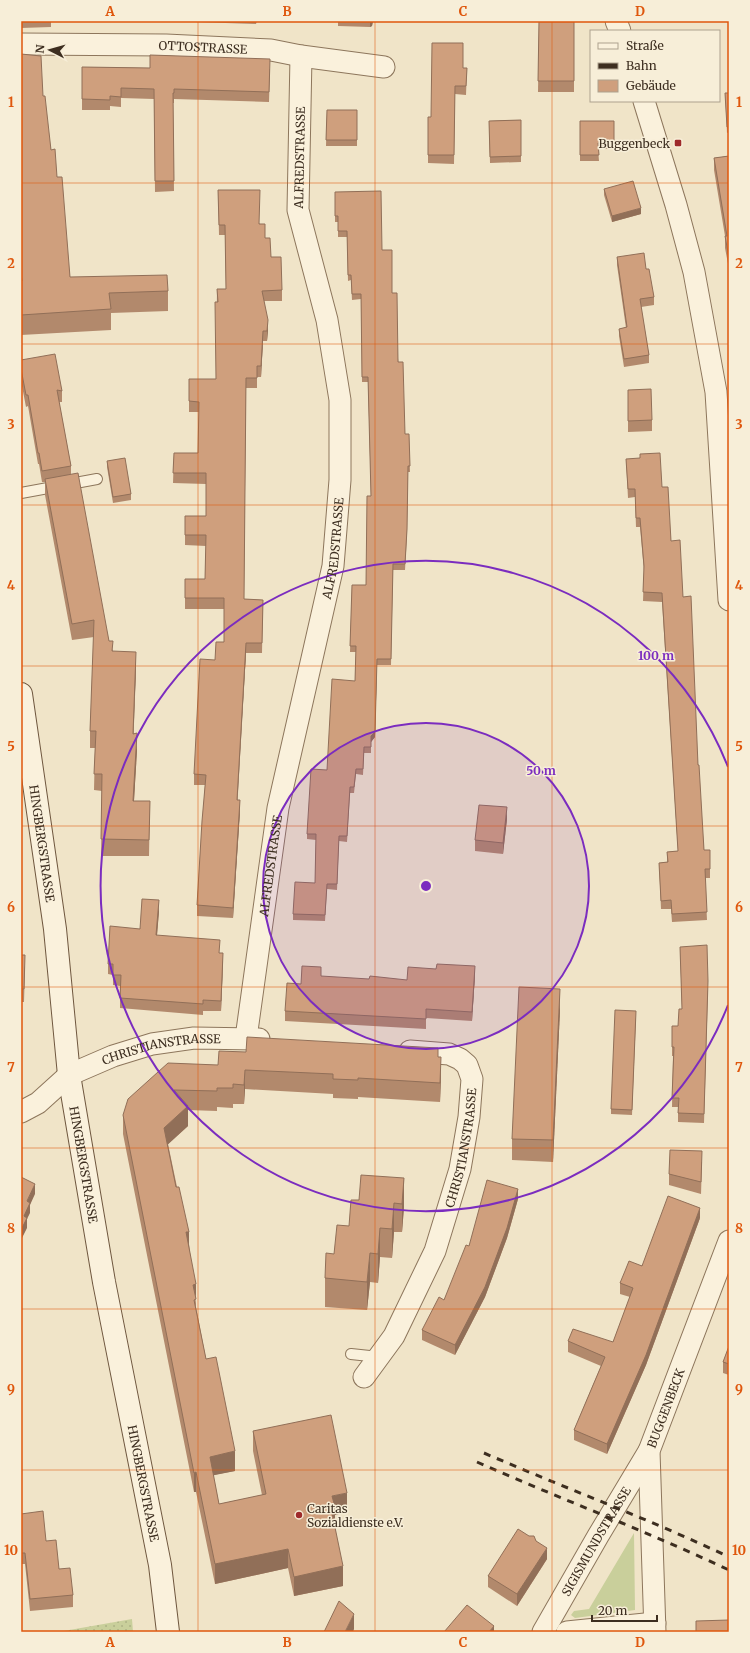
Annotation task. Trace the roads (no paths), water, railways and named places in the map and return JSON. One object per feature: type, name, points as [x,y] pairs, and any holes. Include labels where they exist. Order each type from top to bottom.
[{"type":"street","name":"OTTOSTRASSE","points":[[21,44],[174,45],[271,50],[301,56],[384,68]]},
{"type":"street","name":"ALFREDSTRASSE","points":[[246,1038],[278,808],[333,566],[340,480],[340,400],[327,320],[298,210],[301,56]]},
{"type":"street","points":[[644,102],[676,205],[694,272],[716,392],[729,600]]},
{"type":"street","name":"HINGBERGSTRASSE","points":[[21,694],[55,929],[69,1075],[104,1282],[160,1565],[168,1632]]},
{"type":"street","name":"CHRISTIANSTRASSE","points":[[21,1112],[38,1103],[69,1075],[113,1056],[152,1044],[194,1038],[246,1038],[277,1040]]},
{"type":"street","name":"CHRISTIANSTRASSE","points":[[364,1378],[394,1336],[434,1251],[460,1169],[469,1117],[472,1079],[467,1065],[460,1059],[449,1054],[394,1050]]},
{"type":"street","name":"BUGGENBECK","points":[[655,1627],[649,1450],[729,1241]]},
{"type":"street","name":"SIGISMUNDSTRASSE","points":[[543,1632],[649,1450]]},
{"type":"street","points":[[567,1632],[655,1627]]},
{"type":"lane","points":[[21,493],[97,479]]},
{"type":"lane","points":[[351,1354],[379,1357]]},
{"type":"railway","points":[[484,1453],[729,1557]]},
{"type":"railway","points":[[477,1462],[729,1570]]},
{"type":"place","name":"Buggenbeck","points":[[678,143]]},
{"type":"place","name":"Caritas Sozialdienste e.V.","points":[[299,1515]]}]
